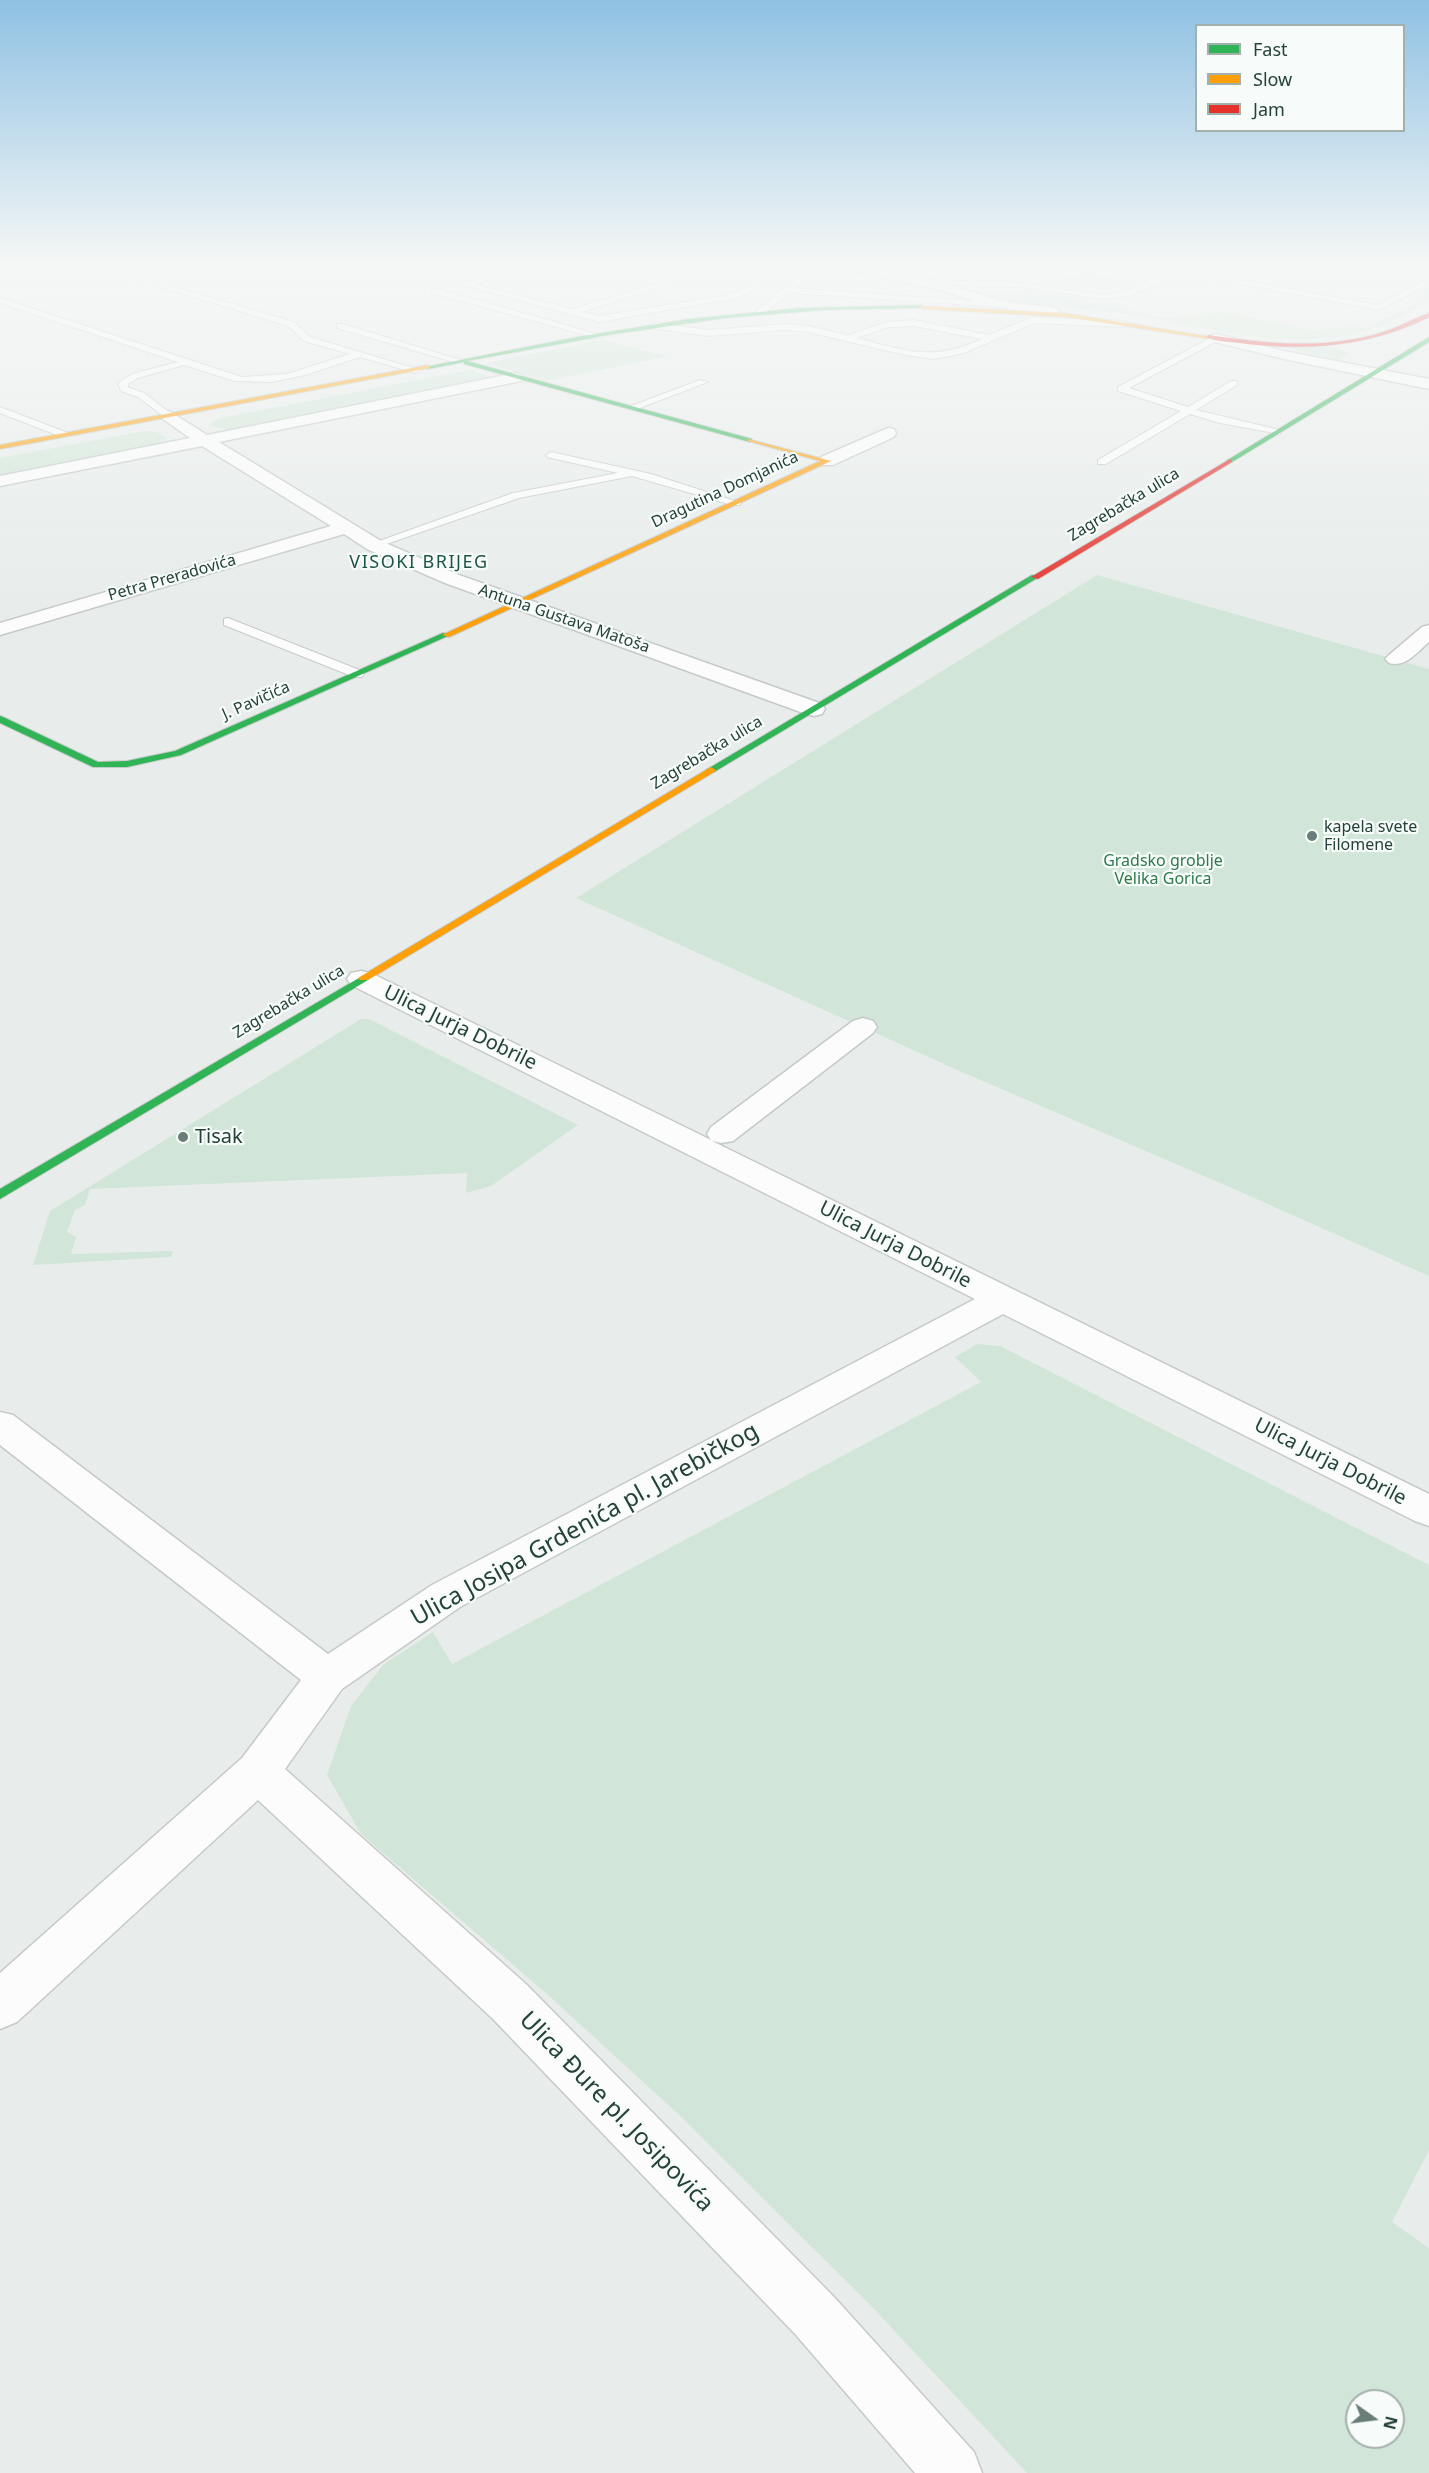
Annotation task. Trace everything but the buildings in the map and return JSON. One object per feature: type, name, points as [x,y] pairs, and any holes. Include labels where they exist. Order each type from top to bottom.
[{"type":"main road","points":[[0,447],[359,380]]},
{"type":"main road","name":"Dragutina Domjanića","points":[[525,380],[827,461]]},
{"type":"main road","name":"Zagrebačka ulica","points":[[0,1195],[1361,380]]},
{"type":"main road","name":"Dragutina Domjanića","points":[[520,602],[827,461]]},
{"type":"main road","name":"J. Pavičića","points":[[0,719],[96,765],[127,764],[178,753],[520,602]]},
{"type":"street","points":[[0,481],[504,380]]},
{"type":"street","points":[[1411,380],[1429,384]]},
{"type":"street","name":"Antuna Gustava Matoša","points":[[169,416],[374,545],[452,579],[814,709]]},
{"type":"street","points":[[827,461],[888,433]]},
{"type":"street","name":"Petra Preradovića","points":[[0,629],[345,528]]},
{"type":"street","points":[[1396,658],[1429,632]]},
{"type":"street","name":"Ulica Jurja Dobrile","points":[[361,979],[1429,1511]]},
{"type":"street","points":[[722,1134],[863,1027]]},
{"type":"street","name":"Ulica Josipa Grdenića pl. Jarebičkog","points":[[0,2005],[258,1772],[327,1677],[446,1596],[1004,1299]]},
{"type":"street","points":[[0,1425],[327,1677]]},
{"type":"street","name":"Ulica Đure pl. Josipovića","points":[[258,1772],[510,2002],[815,2316],[953,2473]]},
{"type":"lane","points":[[127,380],[123,383],[124,389],[141,395],[169,416]]},
{"type":"lane","points":[[141,395],[144,380]]},
{"type":"lane","points":[[1137,380],[1121,389],[1220,420],[1276,432]]},
{"type":"lane","points":[[631,408],[704,382]]},
{"type":"lane","points":[[1102,462],[1234,383]]},
{"type":"lane","points":[[0,410],[65,435]]},
{"type":"lane","points":[[551,455],[628,474],[647,476],[736,503]]},
{"type":"lane","points":[[374,545],[517,495],[628,474]]},
{"type":"lane","points":[[228,622],[358,674]]},
{"type":"green space","points":[[415,380],[482,380],[232,430],[211,426],[211,422],[220,418]]},
{"type":"green space","points":[[145,431],[157,432],[167,438],[154,446],[0,477],[0,458]]},
{"type":"green space","name":"Gradsko groblje Velika Gorica","points":[[1097,575],[1429,669],[1429,1276],[955,1069],[576,898]]},
{"type":"green space","points":[[361,1019],[369,1019],[578,1125],[491,1186],[466,1193],[467,1173],[90,1189],[85,1205],[75,1210],[67,1232],[76,1237],[71,1254],[173,1251],[171,1257],[33,1265],[50,1211]]},
{"type":"green space","points":[[977,1344],[1000,1346],[1429,1565],[1429,2150],[1392,2222],[1429,2248],[1429,2473],[1027,2473],[876,2311],[677,2113],[548,1995],[361,1834],[327,1775],[351,1706],[383,1665],[433,1632],[452,1664],[981,1382],[955,1357]]},
{"type":"traffic: fast","points":[[530,380],[750,440]]},
{"type":"traffic: fast","points":[[1230,461],[1361,380]]},
{"type":"traffic: fast","points":[[711,770],[1035,577]]},
{"type":"traffic: fast","points":[[0,719],[96,765],[127,764],[178,753],[446,635]]},
{"type":"traffic: fast","points":[[0,1195],[364,978]]},
{"type":"traffic: slow","points":[[0,447],[356,380]]},
{"type":"traffic: slow","points":[[446,635],[827,461],[750,440]]},
{"type":"traffic: slow","points":[[364,978],[711,770]]},
{"type":"traffic: jam","points":[[1035,577],[1230,461]]},
{"type":"place","name":"kapela svete Filomene","points":[[1312,836]]},
{"type":"place","name":"Tisak","points":[[183,1137]]},
{"type":"district","name":"VISOKI BRIJEG","points":[[419,563]]}]
